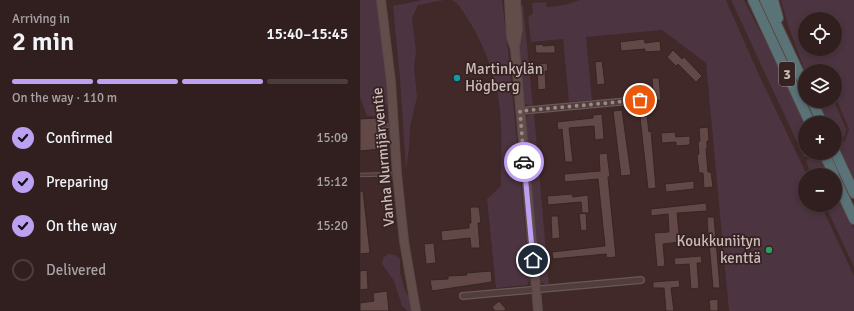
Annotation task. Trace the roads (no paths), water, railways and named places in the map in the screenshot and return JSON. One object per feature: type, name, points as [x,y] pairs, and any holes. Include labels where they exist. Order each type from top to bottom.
[{"type":"highway","name":"3","points":[[753,0],[807,116]]},
{"type":"highway","name":"3","points":[[764,0],[798,71]]},
{"type":"highway","points":[[773,0],[790,54]]},
{"type":"highway","points":[[839,160],[854,193]]},
{"type":"highway","points":[[842,193],[854,219]]},
{"type":"main road","name":"Vanha Nurmijärventie","points":[[381,0],[391,82],[397,174],[404,241],[416,311]]},
{"type":"main road","points":[[509,0],[511,37],[515,49]]},
{"type":"main road","points":[[516,0],[518,29],[515,49],[538,311]]},
{"type":"street","points":[[520,111],[640,100]]},
{"type":"street","points":[[463,296],[641,280]]},
{"type":"lane","points":[[383,126],[394,125]]},
{"type":"lane","points":[[360,175],[397,174]]},
{"type":"place","name":"Martinkylän Högberg","points":[[457,78]]},
{"type":"place","name":"Koukkuniityn kenttä","points":[[769,250]]}]
